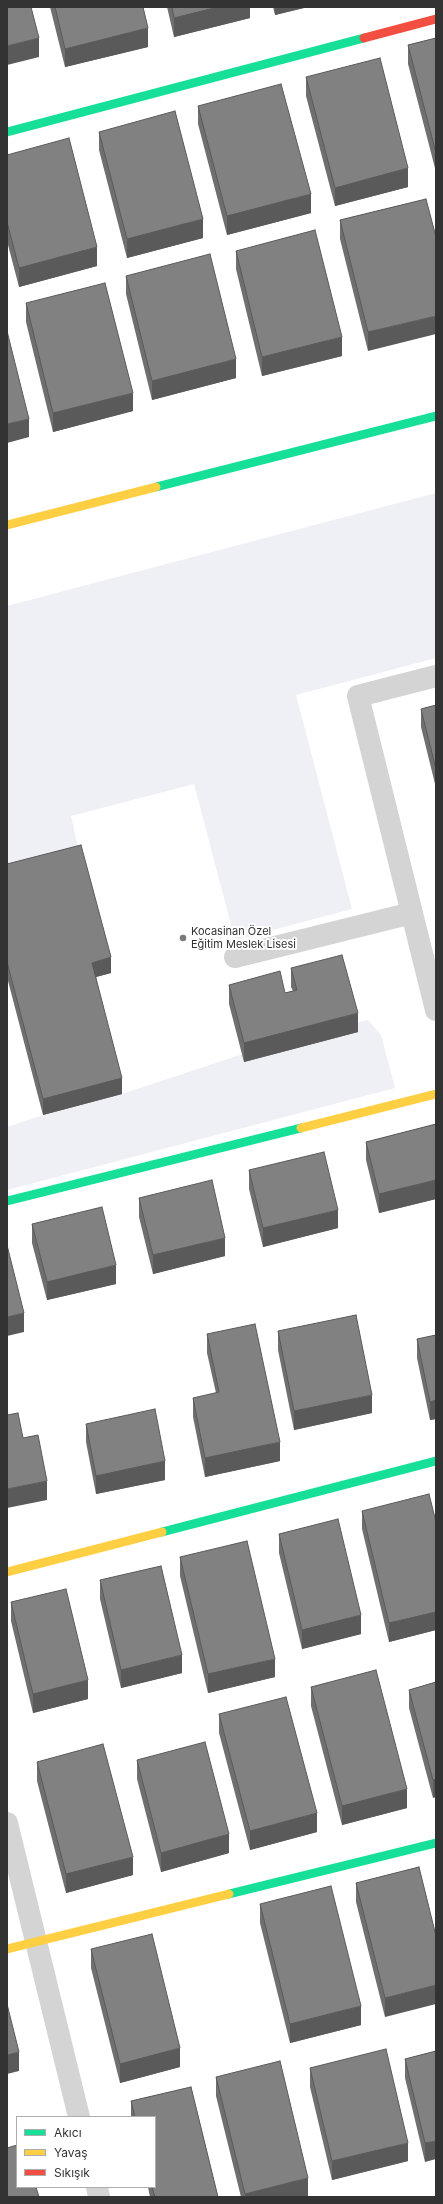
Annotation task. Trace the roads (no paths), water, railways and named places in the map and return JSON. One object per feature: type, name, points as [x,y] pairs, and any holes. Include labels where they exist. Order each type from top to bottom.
[{"type":"street","points":[[7,132],[436,20]]},
{"type":"street","points":[[7,524],[436,416]]},
{"type":"street","points":[[436,676],[358,696],[436,1010]]},
{"type":"street","points":[[235,957],[412,913]]},
{"type":"street","points":[[7,1201],[436,1094]]},
{"type":"street","points":[[7,1572],[436,1461]]},
{"type":"street","points":[[7,1823],[79,2116]]},
{"type":"street","points":[[7,1949],[436,1843]]},
{"type":"place","name":"Kocasinan Özel Eğitim Meslek Lisesi","points":[[183,938]]}]
